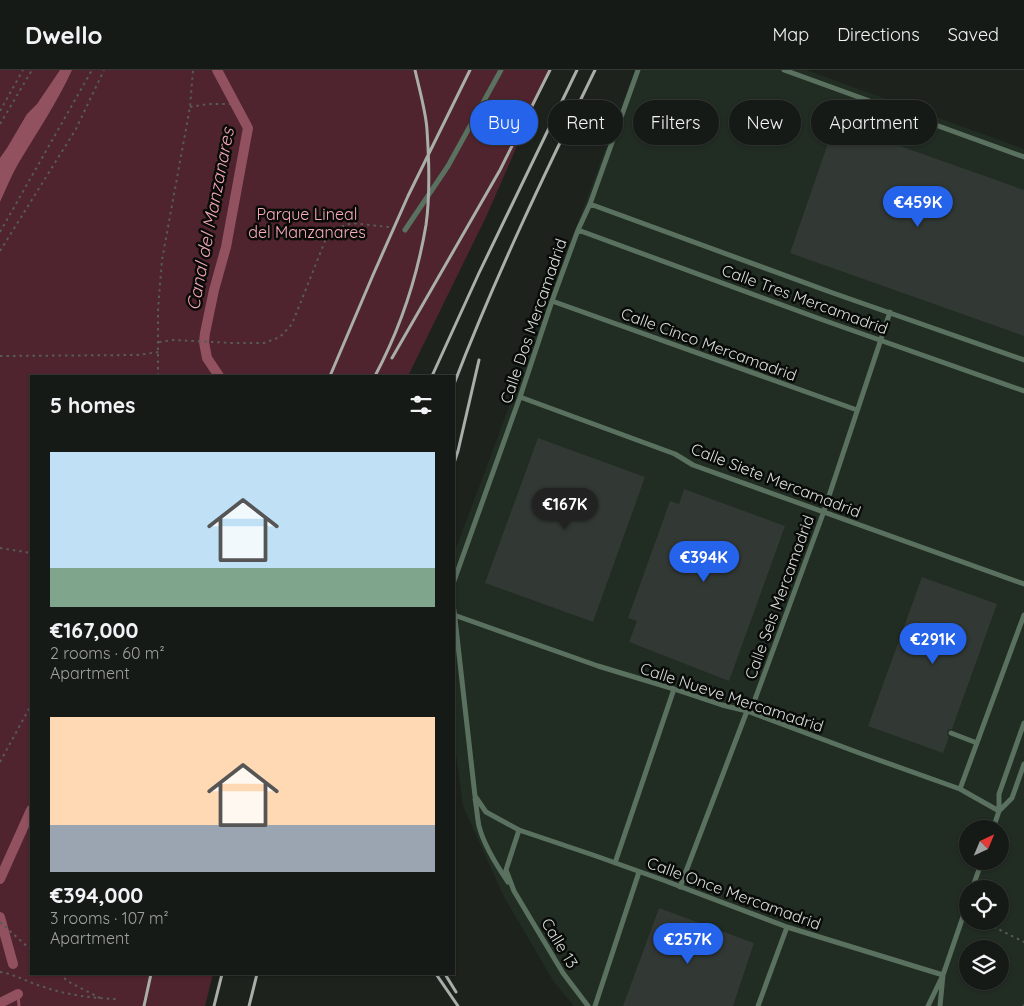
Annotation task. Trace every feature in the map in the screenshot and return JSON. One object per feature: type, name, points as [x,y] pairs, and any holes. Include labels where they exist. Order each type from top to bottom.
[{"type":"lane","points":[[405,230],[448,166],[501,70]]},
{"type":"lane","name":"Calle Dos Mercamadrid","points":[[455,578],[520,397],[552,301],[578,230],[590,204],[638,70]]},
{"type":"lane","points":[[784,70],[1024,157]]},
{"type":"lane","name":"Calle Tres Mercamadrid","points":[[590,204],[833,293],[1024,360]]},
{"type":"lane","name":"Calle Tres Mercamadrid","points":[[578,230],[1024,391]]},
{"type":"lane","name":"Calle Cinco Mercamadrid","points":[[552,301],[857,410]]},
{"type":"lane","name":"Calle Seis Mercamadrid","points":[[680,887],[747,711],[754,702],[824,511],[890,312]]},
{"type":"lane","name":"Calle Siete Mercamadrid","points":[[520,397],[675,454],[693,464],[1024,584]]},
{"type":"lane","points":[[960,789],[1024,614]]},
{"type":"lane","name":"Calle Nueve Mercamadrid","points":[[455,615],[598,666],[747,711],[960,789],[999,810]]},
{"type":"lane","points":[[455,624],[475,796],[486,812],[519,830]]},
{"type":"lane","points":[[615,863],[674,689]]},
{"type":"lane","points":[[996,820],[999,810],[999,794],[1024,723]]},
{"type":"lane","points":[[951,733],[977,743]]},
{"type":"lane","points":[[999,810],[1012,798],[1024,764]]},
{"type":"lane","name":"Calle 13","points":[[475,796],[479,827],[498,868],[563,973],[588,1006]]},
{"type":"lane","name":"Calle 13","points":[[514,891],[506,870],[519,830]]},
{"type":"lane","name":"Calle Once Mercamadrid","points":[[519,830],[615,863],[787,927],[943,975]]},
{"type":"lane","points":[[596,1006],[639,872]]},
{"type":"lane","points":[[758,1006],[787,927]]},
{"type":"lane","points":[[928,1006],[943,975],[959,928]]},
{"type":"lane","points":[[940,1006],[943,975]]},
{"type":"path","points":[[0,111],[23,70]]},
{"type":"path","points":[[0,124],[32,70]]},
{"type":"path","points":[[0,232],[92,70]]},
{"type":"path","points":[[0,251],[76,129],[104,70]]},
{"type":"path","points":[[158,375],[158,310],[162,260],[190,107],[193,70]]},
{"type":"path","points":[[190,107],[208,104],[230,104]]},
{"type":"path","points":[[159,342],[194,340],[264,343],[280,336],[292,324],[329,231],[352,223],[405,230]]},
{"type":"path","points":[[0,356],[138,355],[159,352]]},
{"type":"path","points":[[0,548],[30,553]]},
{"type":"path","points":[[0,762],[30,707]]},
{"type":"path","points":[[0,922],[30,949]]},
{"type":"path","points":[[1000,930],[1024,942]]},
{"type":"path","points":[[0,972],[59,992],[116,999]]},
{"type":"path","points":[[60,975],[69,982],[102,998]]},
{"type":"shaded area","points":[[60,70],[72,70],[15,169],[0,202],[0,158],[27,114],[37,104]]},
{"type":"shaded area","points":[[635,70],[806,70],[889,100],[811,100],[811,145],[937,145],[937,117],[1024,149],[1024,1006],[574,1006],[554,982],[504,897],[463,806],[455,746],[455,551],[607,145],[623,145],[623,102]]},
{"type":"green space","name":"Parque Lineal del Manzanares","points":[[0,70],[550,70],[537,100],[470,100],[470,145],[517,145],[486,217],[408,375],[30,375],[30,975],[213,975],[205,1006],[0,1006]]},
{"type":"building","points":[[827,145],[897,145],[1024,190],[1024,336],[790,253]]},
{"type":"building","points":[[538,438],[645,477],[593,622],[485,583]]},
{"type":"building","points":[[684,489],[785,526],[729,681],[629,642],[637,621],[628,618],[670,501],[679,504]]},
{"type":"building","points":[[922,577],[997,604],[952,729],[949,729],[947,732],[949,737],[943,753],[868,726]]},
{"type":"building","points":[[659,908],[754,943],[733,1006],[623,1006]]},
{"type":"waterway","name":"Canal del Manzanares","points":[[217,70],[248,128],[226,247],[205,333],[204,342],[207,358],[218,375]]},
{"type":"waterway","name":"Canal del Manzanares","points":[[0,879],[30,812]]},
{"type":"waterway","name":"Canal del Manzanares","points":[[0,917],[13,964]]},
{"type":"waterway","points":[[18,994],[19,1006]]},
{"type":"waterway","name":"Canal del Manzanares","points":[[0,1003],[18,994]]},
{"type":"railway","points":[[376,375],[407,303],[426,225],[429,178],[427,130],[415,70]]},
{"type":"railway","points":[[330,375],[408,196],[470,70]]},
{"type":"railway","points":[[392,358],[500,170],[550,70]]},
{"type":"railway","points":[[432,375],[479,273],[577,70]]},
{"type":"railway","points":[[455,382],[503,265],[595,70]]},
{"type":"railway","points":[[455,460],[479,360]]},
{"type":"railway","points":[[144,1006],[151,975]]},
{"type":"railway","points":[[214,1006],[222,975]]},
{"type":"railway","points":[[249,1006],[257,975]]},
{"type":"railway","points":[[437,975],[458,1006]]},
{"type":"railway","points":[[446,975],[456,992]]}]
